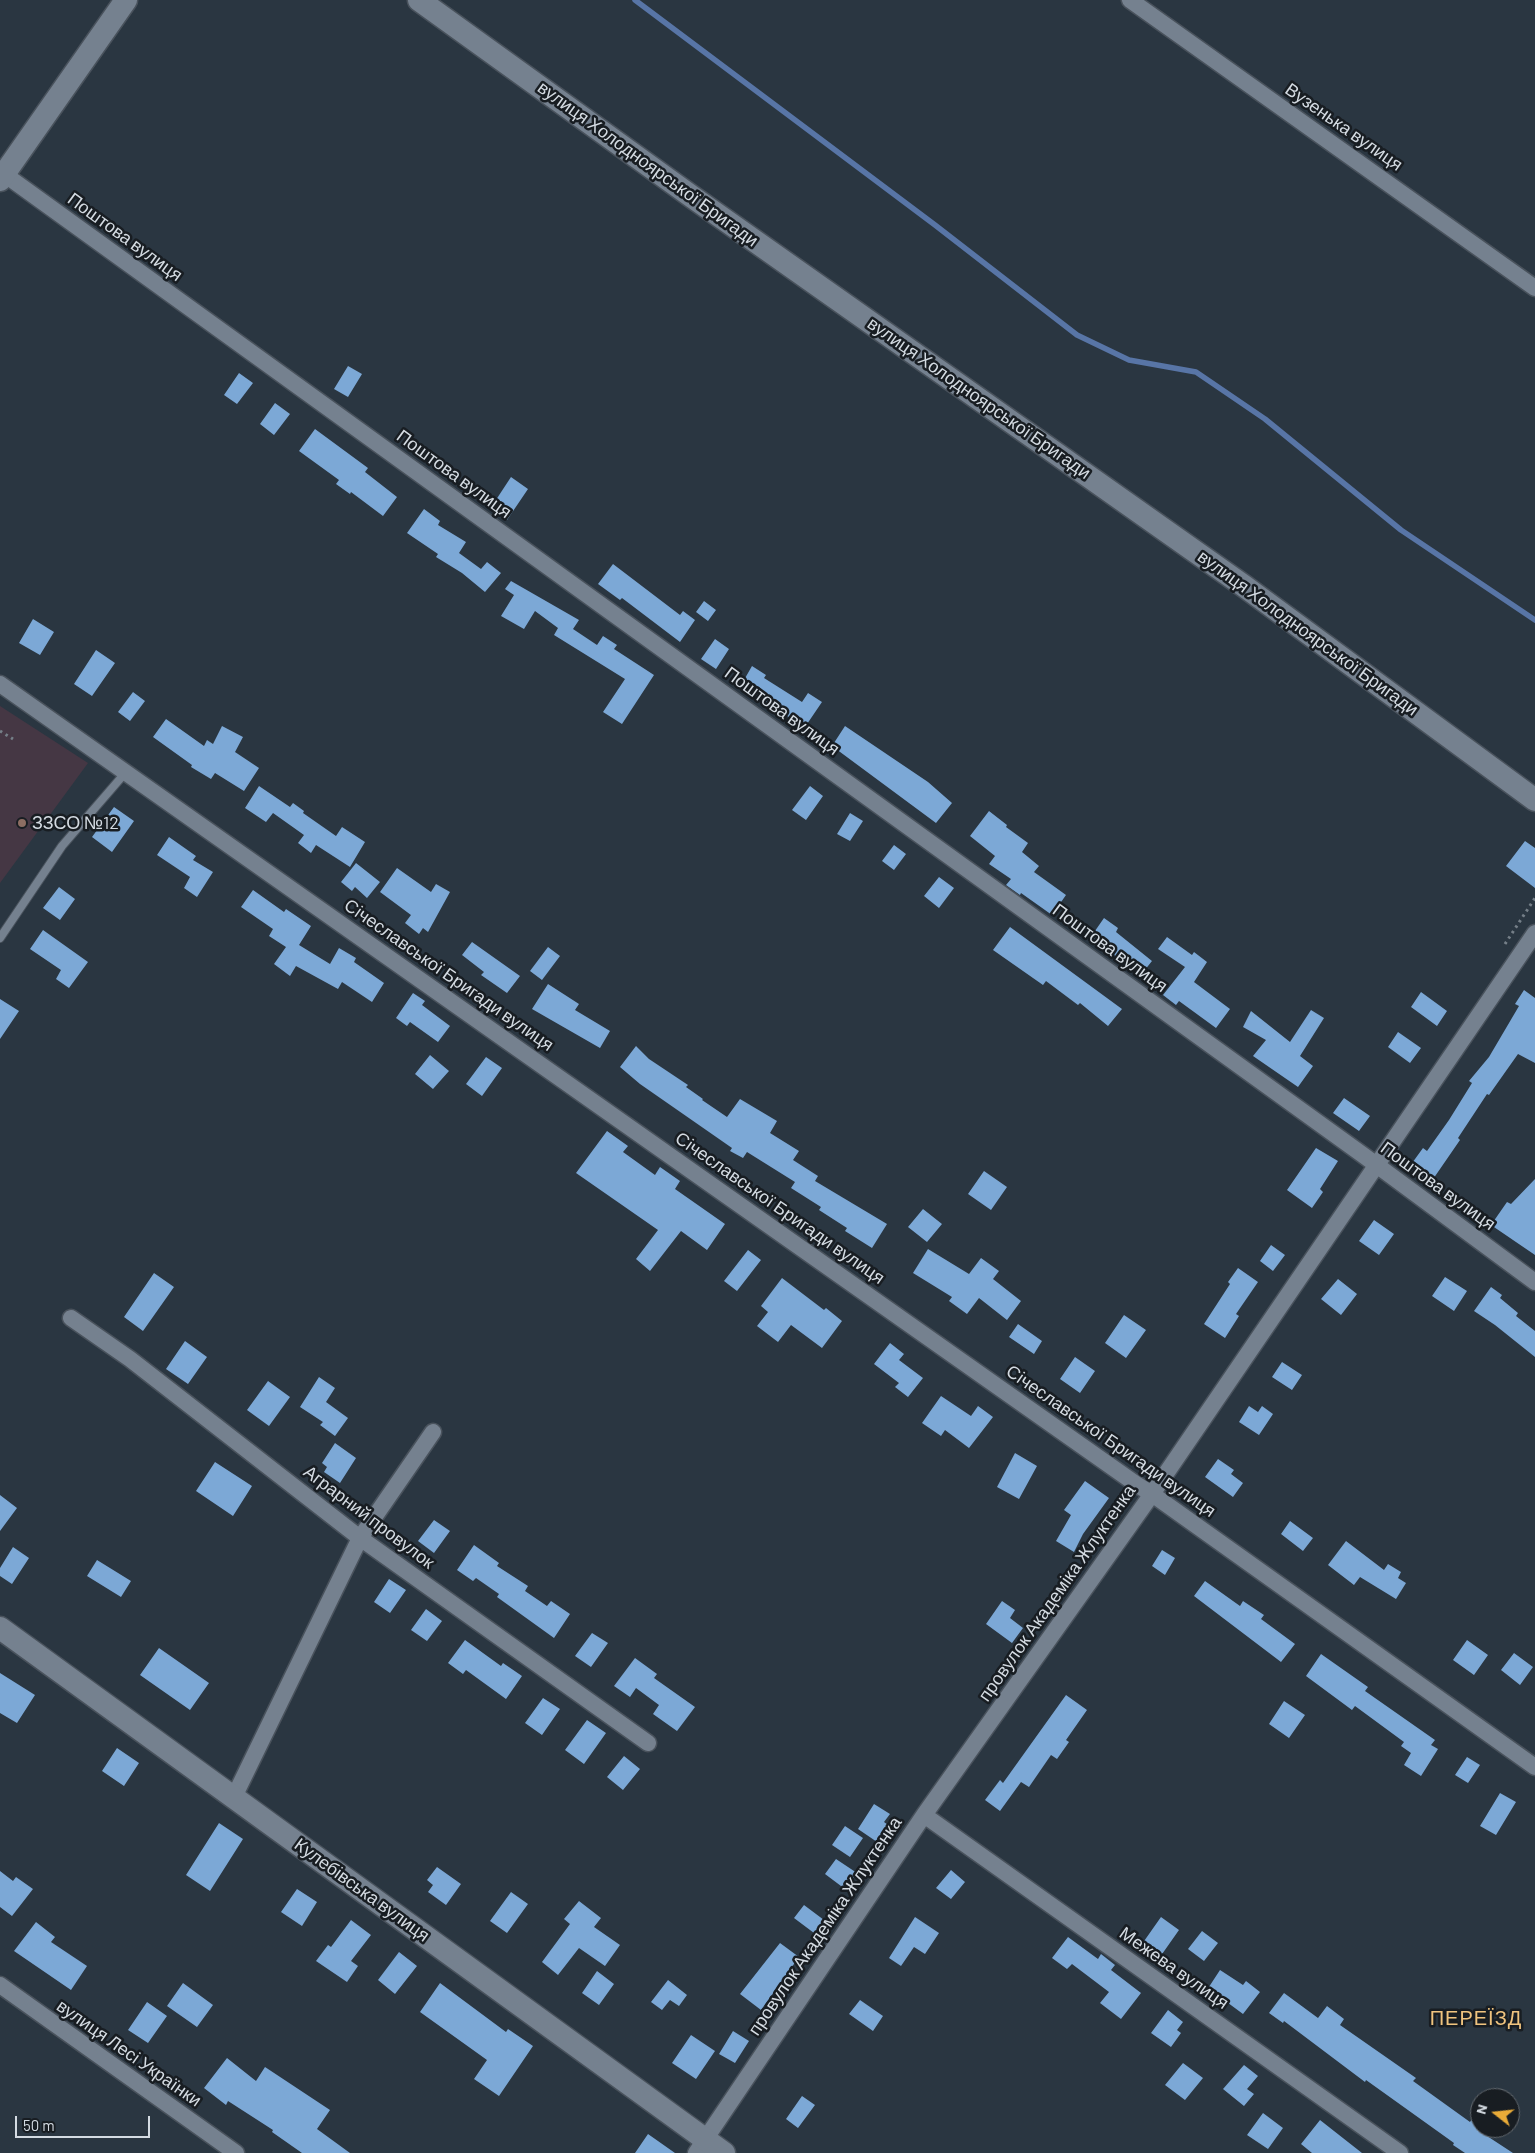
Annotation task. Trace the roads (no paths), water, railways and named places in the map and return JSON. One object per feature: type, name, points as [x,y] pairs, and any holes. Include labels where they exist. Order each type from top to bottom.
[{"type":"street","points":[[2,177],[126,0]]},
{"type":"street","name":"вулиця Холодноярської Бригади","points":[[419,0],[691,196],[1236,580],[1535,800]]},
{"type":"street","name":"Вузенька вулиця","points":[[1130,0],[1535,288]]},
{"type":"street","name":"Поштова вулиця","points":[[2,177],[1535,1282]]},
{"type":"street","name":"Січеславської Бригади вулиця","points":[[0,684],[1128,1479],[1152,1494],[1535,1767]]},
{"type":"street","name":"провулок Академіка Жлуктенка","points":[[701,2146],[924,1815],[1152,1494],[1535,933]]},
{"type":"street","name":"Аграрний провулок","points":[[71,1318],[130,1359],[360,1538],[648,1744]]},
{"type":"street","points":[[234,1796],[360,1538],[433,1432]]},
{"type":"street","name":"Кулебівська вулиця","points":[[0,1628],[234,1796],[701,2146],[724,2153]]},
{"type":"street","name":"Межева вулиця","points":[[924,1815],[1400,2153]]},
{"type":"street","name":"вулиця Лесі Українки","points":[[0,1985],[236,2153]]},
{"type":"lane","points":[[0,938],[62,846],[126,772]]},
{"type":"waterway","points":[[635,0],[935,225],[1077,335],[1129,360],[1196,372],[1265,419],[1401,530],[1535,620]]},
{"type":"place","name":"ЗЗСО №12","points":[[22,823]]},
{"type":"district","name":"ПЕРЕЇЗД","points":[[1476,2018]]}]
